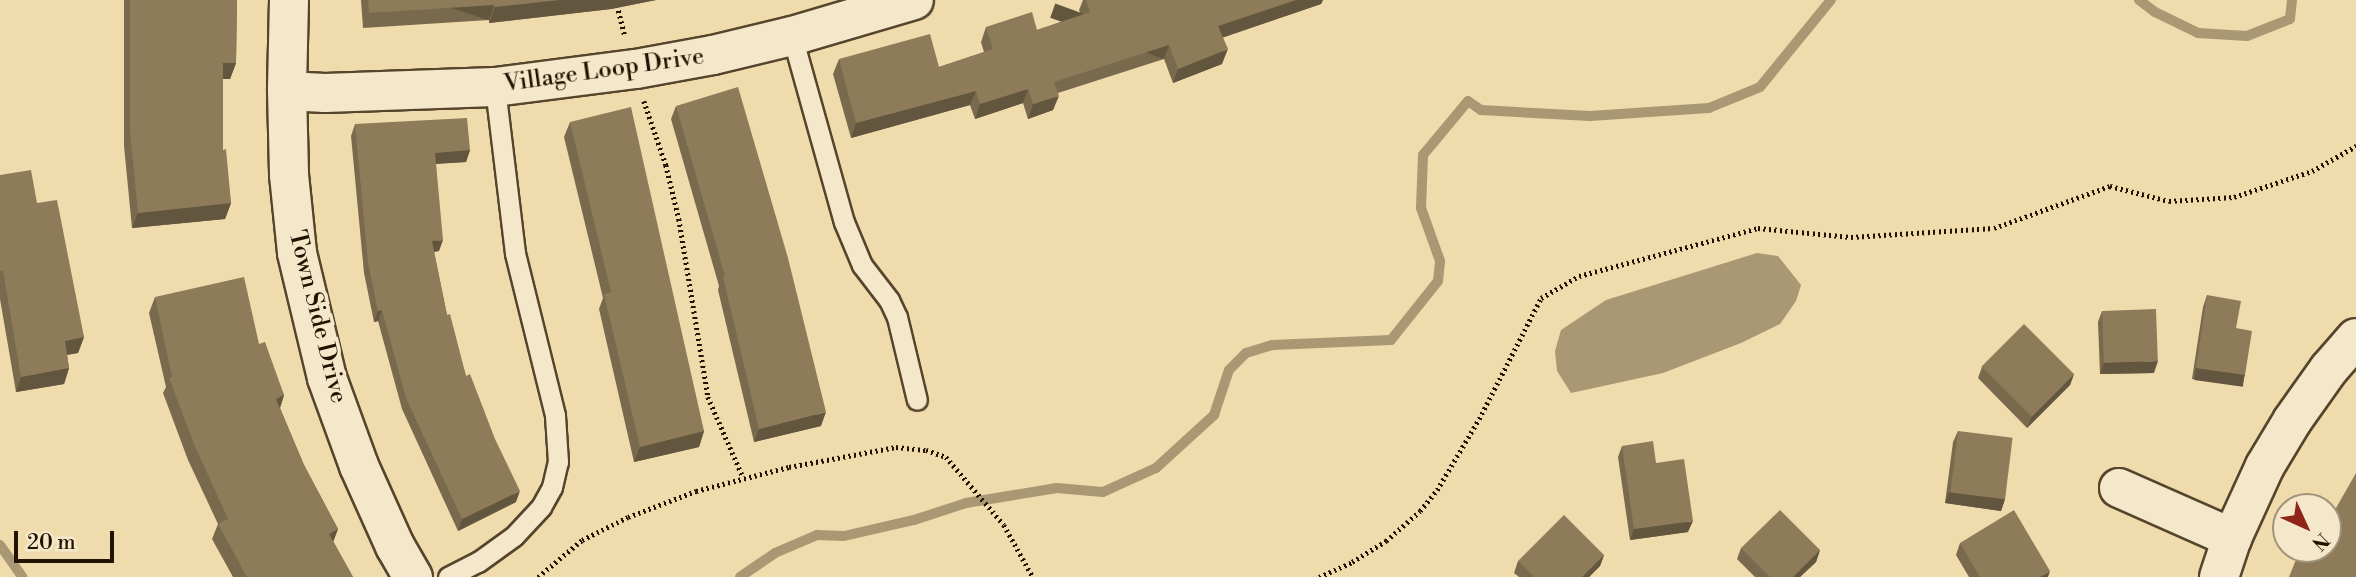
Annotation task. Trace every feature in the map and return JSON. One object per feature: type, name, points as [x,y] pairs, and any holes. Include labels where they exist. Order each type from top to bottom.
[{"type":"street","name":"Town Side Drive","points":[[289,0],[289,175],[297,253],[327,378],[359,466],[395,547],[413,577]]},
{"type":"street","name":"Village Loop Drive","points":[[287,91],[325,93],[495,87],[630,53],[713,55],[792,36],[914,0]]},
{"type":"street","points":[[2219,577],[2232,538],[2265,466],[2292,421],[2329,369],[2356,338]]},
{"type":"street","points":[[2119,488],[2232,538]]},
{"type":"lane","points":[[792,36],[844,222],[862,265],[897,317],[918,400]]},
{"type":"lane","points":[[448,577],[478,562],[514,536],[541,507],[552,487],[558,461],[555,415],[514,253],[495,87]]},
{"type":"path","points":[[616,0],[679,219],[708,397],[743,477]]},
{"type":"path","points":[[1319,577],[1352,562],[1386,541],[1420,511],[1437,489],[1479,419],[1541,298],[1579,276],[1758,228],[1851,237],[1994,228],[2110,186],[2169,201],[2234,197],[2312,171],[2356,146]]},
{"type":"path","points":[[538,577],[582,540],[628,517],[743,477],[896,447],[926,450],[946,457],[963,473],[1003,525],[1033,577]]},
{"type":"shaded area","points":[[1757,253],[1778,256],[1801,285],[1796,301],[1780,324],[1741,343],[1663,373],[1571,393],[1557,371],[1555,351],[1561,330],[1606,300]]},
{"type":"building","points":[[130,0],[237,0],[236,63],[223,63],[223,150],[226,149],[231,203],[138,213],[130,131]]},
{"type":"building","points":[[368,0],[559,0],[495,7],[369,13]]},
{"type":"building","points":[[1086,0],[1296,0],[1218,26],[1228,49],[1178,69],[1169,45],[1054,82],[1059,96],[1033,104],[1028,89],[980,104],[976,91],[856,123],[839,59],[930,34],[939,67],[993,49],[986,27],[1032,12],[1037,30],[1090,12]]},
{"type":"building","points":[[738,87],[788,258],[826,412],[759,429],[723,277],[725,276],[676,106]]},
{"type":"building","points":[[631,107],[704,431],[640,447],[604,294],[611,292],[570,122]]},
{"type":"building","points":[[467,118],[470,150],[435,153],[443,240],[432,241],[447,315],[450,314],[466,376],[470,374],[495,439],[520,491],[462,519],[406,398],[382,310],[378,311],[368,262],[355,124]]},
{"type":"building","points":[[31,170],[37,203],[57,200],[84,337],[65,341],[69,368],[21,377],[3,271],[0,271],[0,175]]},
{"type":"building","points":[[244,277],[259,344],[265,342],[284,395],[276,399],[304,465],[338,529],[329,534],[353,577],[247,577],[218,524],[228,519],[194,444],[169,378],[172,377],[155,297]]},
{"type":"building","points":[[2207,295],[2241,301],[2236,328],[2252,331],[2245,375],[2196,368]]},
{"type":"building","points":[[2156,309],[2158,361],[2104,363],[2102,311]]},
{"type":"building","points":[[2024,324],[2074,374],[2032,417],[1982,366]]},
{"type":"building","points":[[1958,431],[2013,438],[2005,499],[1950,493]]},
{"type":"building","points":[[1653,441],[1656,463],[1684,459],[1693,521],[1634,529],[1622,446]]},
{"type":"building","points":[[2356,473],[2356,577],[2289,577],[2295,563],[2342,563],[2342,498]]},
{"type":"building","points":[[1780,510],[1820,550],[1793,577],[1770,577],[1741,548]]},
{"type":"building","points":[[2014,510],[2050,571],[2040,577],[1980,577],[1960,543]]},
{"type":"building","points":[[1564,515],[1604,555],[1582,577],[1534,577],[1518,561]]},
{"type":"waterway","points":[[740,577],[775,553],[817,535],[844,536],[914,520],[966,503],[1057,488],[1103,492],[1156,468],[1214,415],[1229,370],[1246,353],[1272,345],[1391,340],[1438,281],[1440,261],[1421,208],[1423,155],[1468,101],[1481,110],[1590,116],[1709,108],[1760,87],[1831,0]]},
{"type":"waterway","points":[[2139,0],[2155,12],[2198,33],[2247,36],[2290,19],[2292,0]]},
{"type":"waterway","points":[[0,545],[22,577]]}]
